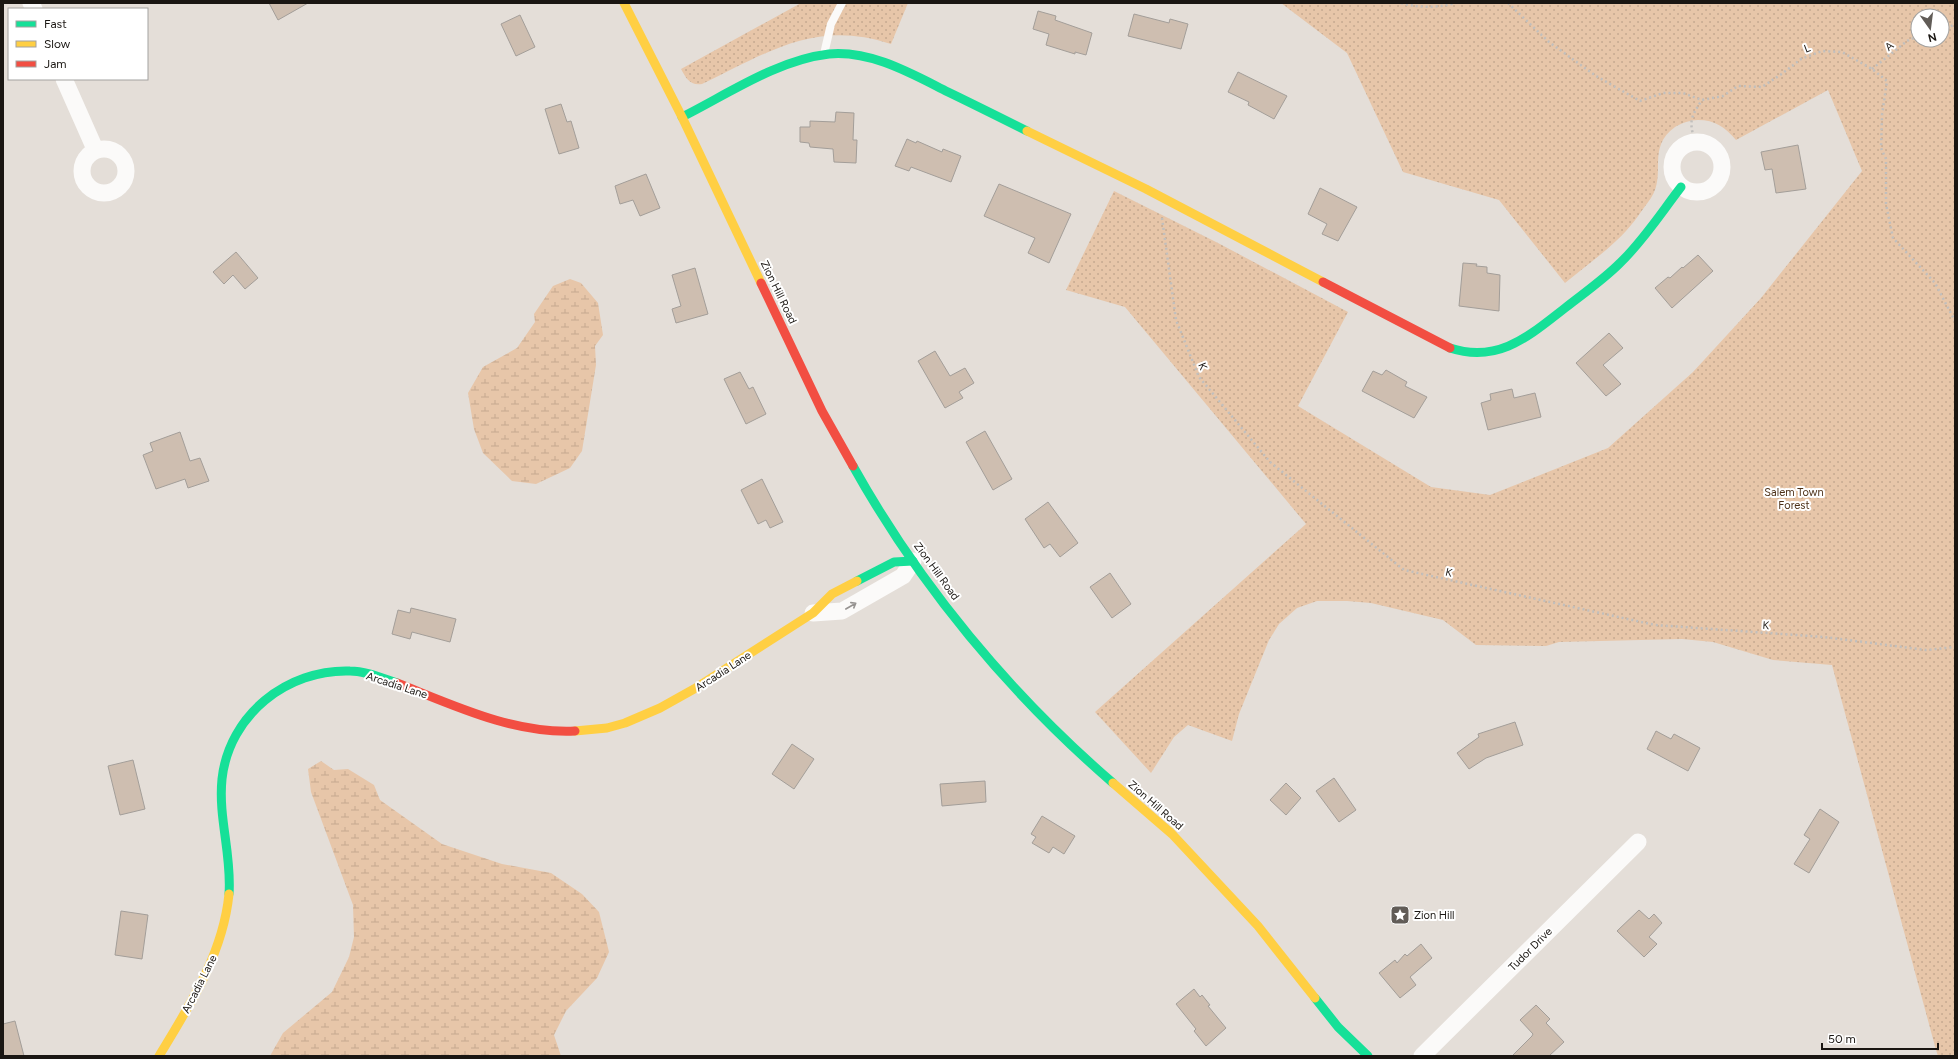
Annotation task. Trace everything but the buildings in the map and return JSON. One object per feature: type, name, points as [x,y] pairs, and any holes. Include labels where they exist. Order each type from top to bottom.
[{"type":"street","name":"Zion Hill Road","points":[[624,3],[682,117],[836,437],[858,475],[913,561],[986,657],[1076,751],[1172,834],[1258,926],[1338,1026],[1368,1056]]},
{"type":"street","points":[[682,117],[771,72],[804,59],[824,55],[850,54],[877,60],[907,72],[1159,195],[1440,344],[1463,352],[1475,353],[1487,352],[1511,346],[1534,332],[1602,279],[1644,237],[1681,187]]},
{"type":"street","points":[[64,80],[95,149]]},
{"type":"street","points":[[1695,142],[1703,143],[1717,152],[1721,159],[1721,175],[1711,188],[1696,193],[1681,187],[1675,181],[1671,164],[1679,149],[1686,144],[1695,142]]},
{"type":"street","name":"Arcadia Lane","points":[[158,1056],[195,996],[214,958],[226,914],[229,870],[220,789],[222,769],[243,723],[266,700],[301,679],[324,674],[351,671],[384,679],[503,722],[534,730],[562,732],[590,731],[641,717],[669,705],[813,613],[842,611],[903,576],[913,561]]},
{"type":"street","name":"Tudor Drive","points":[[1422,1056],[1638,842]]},
{"type":"lane","points":[[824,55],[831,24],[842,3]]},
{"type":"path","points":[[1401,3],[1427,7],[1456,3]]},
{"type":"path","points":[[1508,3],[1549,42],[1573,60],[1640,101],[1663,93],[1683,93],[1702,100],[1693,114],[1690,125],[1695,142]]},
{"type":"path","name":"A","points":[[1872,69],[1910,40]]},
{"type":"path","name":"L","points":[[1702,100],[1723,96],[1738,86],[1762,87],[1783,74],[1801,59],[1822,51],[1842,52],[1872,69],[1888,81],[1882,116],[1881,148],[1886,159],[1886,204],[1893,238],[1935,283],[1955,321]]},
{"type":"path","name":"K","points":[[1159,195],[1176,320],[1199,377],[1270,462],[1404,570],[1655,625],[1824,637],[1926,650],[1955,647]]},
{"type":"green space","points":[[801,3],[908,3],[891,44],[864,37],[839,35],[815,37],[771,51],[702,84],[691,83],[681,69]]},
{"type":"green space","name":"Salem Town Forest","points":[[1281,3],[1955,3],[1955,1056],[1938,1056],[1936,1050],[1832,665],[1773,660],[1713,642],[1682,639],[1559,642],[1546,646],[1476,645],[1443,620],[1371,603],[1317,601],[1297,608],[1279,624],[1269,640],[1239,714],[1232,741],[1188,725],[1174,737],[1151,773],[1095,712],[1306,524],[1125,307],[1066,290],[1114,191],[1218,243],[1348,312],[1298,406],[1431,487],[1490,495],[1608,448],[1693,372],[1761,298],[1862,171],[1828,90],[1736,140],[1724,128],[1710,121],[1698,120],[1683,123],[1675,127],[1666,135],[1661,144],[1655,189],[1651,198],[1639,215],[1616,241],[1565,283],[1499,200],[1403,172],[1347,53]]},
{"type":"green space","points":[[570,279],[581,283],[598,303],[603,335],[595,346],[596,365],[582,451],[570,468],[536,484],[512,481],[483,453],[474,429],[468,393],[483,367],[517,348],[535,322],[534,314],[553,286]]},
{"type":"green space","points":[[321,761],[334,770],[348,769],[374,785],[380,800],[442,844],[502,864],[551,873],[582,894],[599,912],[609,952],[597,978],[566,1011],[554,1035],[561,1056],[270,1056],[283,1033],[332,992],[349,957],[354,937],[353,905],[311,792],[308,769]]},
{"type":"traffic: fast","points":[[682,117],[753,79],[791,63],[810,57],[829,54],[845,54],[876,60],[906,71],[1027,131]]},
{"type":"traffic: fast","points":[[1450,348],[1468,352],[1484,352],[1499,349],[1513,344],[1539,328],[1614,269],[1644,236],[1681,187]]},
{"type":"traffic: fast","points":[[853,466],[907,554],[970,636],[1038,713],[1113,783]]},
{"type":"traffic: fast","points":[[857,581],[894,562],[913,561]]},
{"type":"traffic: fast","points":[[229,894],[229,865],[221,794],[222,779],[227,756],[236,735],[249,716],[265,700],[284,687],[304,678],[327,672],[362,672],[397,683]]},
{"type":"traffic: fast","points":[[1315,998],[1338,1027],[1368,1056]]},
{"type":"traffic: slow","points":[[624,3],[682,117],[761,283]]},
{"type":"traffic: slow","points":[[1027,131],[1146,189],[1323,282]]},
{"type":"traffic: slow","points":[[575,731],[607,728],[625,723],[660,708],[694,689],[813,613],[832,594],[857,581]]},
{"type":"traffic: slow","points":[[1113,783],[1172,834],[1258,926],[1315,998]]},
{"type":"traffic: slow","points":[[159,1056],[193,998],[212,958],[226,916],[229,894]]},
{"type":"traffic: jam","points":[[1323,282],[1450,348]]},
{"type":"traffic: jam","points":[[761,283],[822,411],[853,466]]},
{"type":"traffic: jam","points":[[397,683],[462,709],[506,723],[552,731],[575,731]]},
{"type":"place","name":"Zion Hill","points":[[1400,915]]}]
